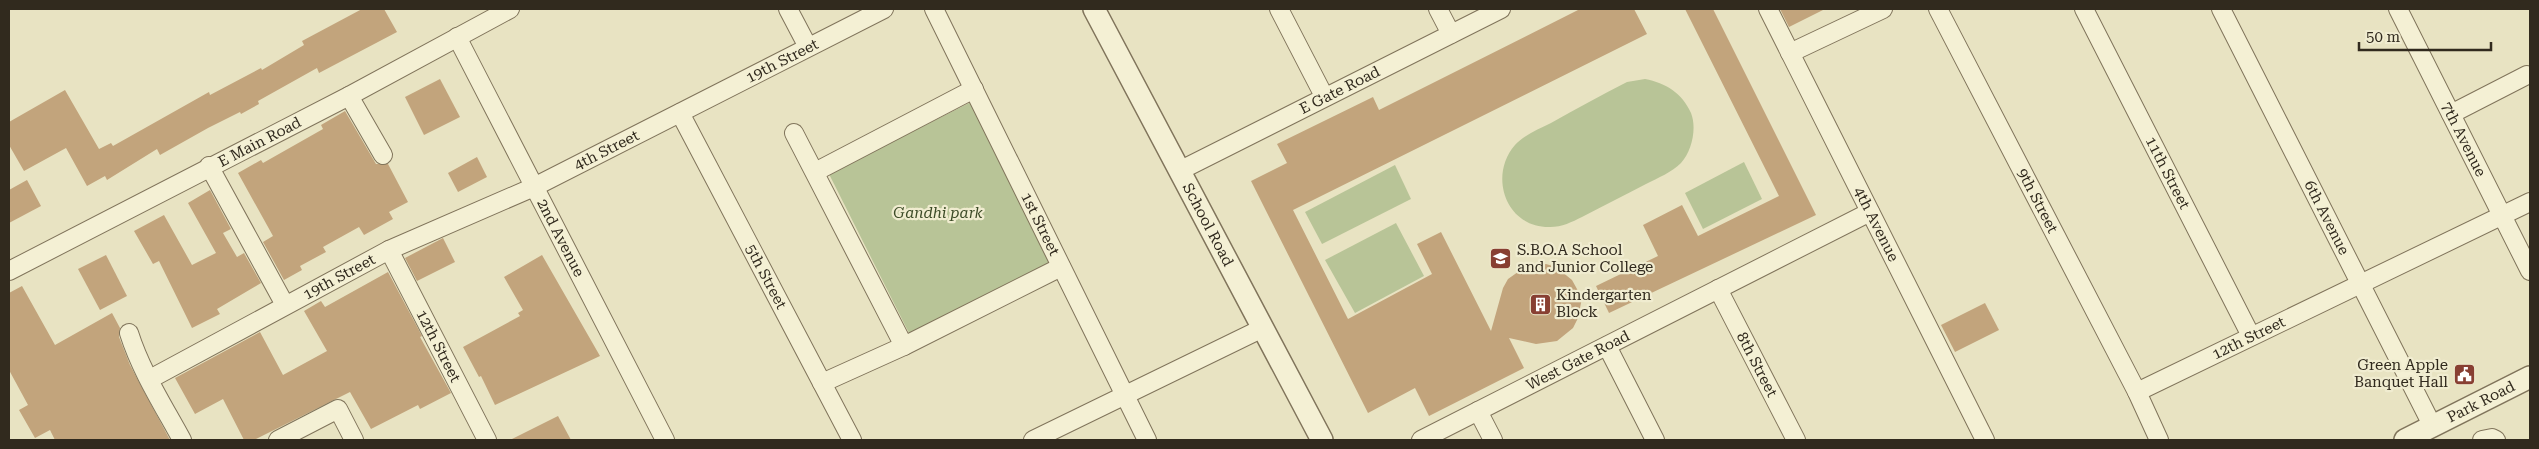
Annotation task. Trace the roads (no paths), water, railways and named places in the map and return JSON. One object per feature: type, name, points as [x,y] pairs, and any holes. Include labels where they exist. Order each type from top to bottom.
[{"type":"street","name":"E Main Road","points":[[9,271],[209,166],[349,96],[456,36],[510,9]]},
{"type":"street","points":[[788,9],[808,47]]},
{"type":"street","name":"19th Street","points":[[680,113],[881,9]]},
{"type":"street","name":"1st Street","points":[[934,9],[1147,440]]},
{"type":"street","name":"School Road","points":[[1094,9],[1322,440]]},
{"type":"street","points":[[1279,9],[1324,96]]},
{"type":"street","points":[[1438,9],[1450,34]]},
{"type":"street","name":"E Gate Road","points":[[1180,171],[1324,96],[1501,9]]},
{"type":"street","name":"4th Avenue","points":[[1768,9],[1985,440]]},
{"type":"street","points":[[1790,53],[1883,9]]},
{"type":"street","name":"9th Street","points":[[1938,9],[2137,392],[2159,440]]},
{"type":"street","name":"11th Street","points":[[2084,9],[2251,336]]},
{"type":"street","name":"6th Avenue","points":[[2221,9],[2433,427]]},
{"type":"street","name":"7th Avenue","points":[[2398,9],[2530,271]]},
{"type":"street","name":"2nd Avenue","points":[[456,36],[665,440]]},
{"type":"street","points":[[2451,114],[2528,75]]},
{"type":"street","points":[[815,172],[974,89]]},
{"type":"street","points":[[349,96],[383,155]]},
{"type":"street","name":"4th Street","points":[[534,187],[680,113]]},
{"type":"street","name":"5th Street","points":[[680,113],[852,440]]},
{"type":"street","points":[[794,133],[904,346]]},
{"type":"street","points":[[209,166],[285,305]]},
{"type":"street","name":"19th Street","points":[[150,379],[389,250],[534,187]]},
{"type":"street","name":"12th Street","points":[[2137,392],[2530,202]]},
{"type":"street","name":"West Gate Road","points":[[1421,440],[1870,212]]},
{"type":"street","name":"12th Street","points":[[389,250],[487,440]]},
{"type":"street","points":[[822,383],[904,346],[1061,268]]},
{"type":"street","name":"8th Street","points":[[1718,289],[1796,440]]},
{"type":"street","points":[[1034,440],[1263,328]]},
{"type":"street","points":[[128,333],[138,361],[150,379],[182,440]]},
{"type":"street","points":[[1607,346],[1655,440]]},
{"type":"street","name":"Park Road","points":[[2405,440],[2530,377]]},
{"type":"street","points":[[278,440],[338,409],[354,440]]},
{"type":"street","points":[[1478,411],[1493,440]]},
{"type":"street","points":[[2482,440],[2492,438],[2496,440]]},
{"type":"place","name":"S.B.O.A School and Junior College","points":[[1501,259]]},
{"type":"place","name":"Kindergarten Block","points":[[1540,304]]},
{"type":"place","name":"Green Apple Banquet Hall","points":[[2464,374]]},
{"type":"park label","name":"Gandhi park","points":[[938,213]]}]
